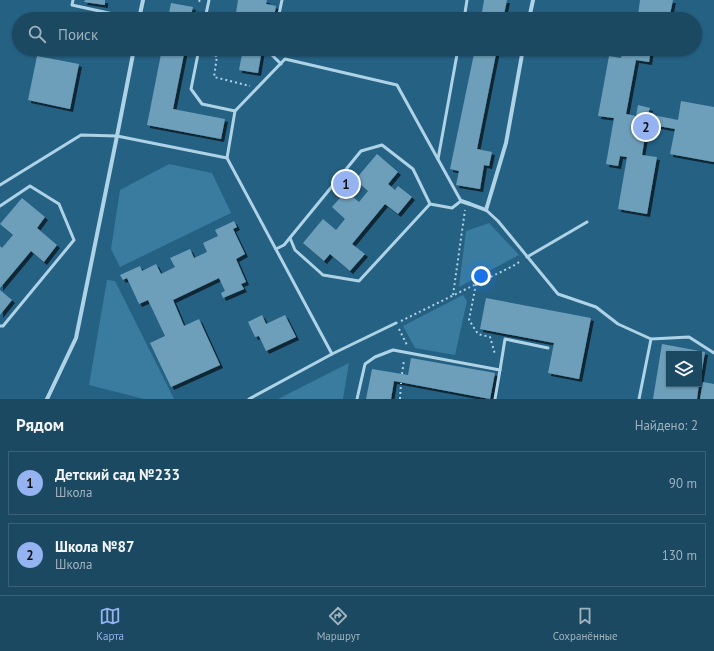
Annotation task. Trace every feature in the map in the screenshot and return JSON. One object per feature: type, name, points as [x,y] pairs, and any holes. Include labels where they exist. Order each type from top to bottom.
[{"type":"street","points":[[140,12],[143,0]]},
{"type":"street","points":[[530,12],[533,0]]},
{"type":"street","points":[[47,399],[76,338],[133,56]]},
{"type":"street","points":[[461,201],[486,210],[506,143],[523,56]]},
{"type":"lane","points":[[73,0],[72,5],[104,12]]},
{"type":"lane","points":[[206,12],[209,0]]},
{"type":"lane","points":[[279,12],[282,0]]},
{"type":"lane","points":[[465,12],[467,0]]},
{"type":"lane","points":[[197,56],[191,89],[202,104],[235,111]]},
{"type":"lane","points":[[273,56],[281,64]]},
{"type":"lane","points":[[438,160],[457,56]]},
{"type":"lane","points":[[332,354],[227,158],[235,111],[285,59],[397,85],[461,201],[452,208],[430,204]]},
{"type":"lane","points":[[0,185],[81,135],[117,136],[227,158]]},
{"type":"lane","points":[[276,249],[284,245],[361,151],[382,144],[413,169],[430,204]]},
{"type":"lane","points":[[0,206],[30,186],[59,204],[74,240],[3,326],[0,326]]},
{"type":"lane","points":[[290,238],[295,250],[323,275],[359,281],[430,204]]},
{"type":"lane","points":[[486,210],[498,221],[558,294],[596,307],[618,324],[651,339],[689,337],[714,353]]},
{"type":"lane","points":[[527,257],[587,222]]},
{"type":"lane","points":[[249,399],[332,354],[396,323]]},
{"type":"lane","points":[[495,399],[505,339],[548,348]]},
{"type":"lane","points":[[640,399],[651,339]]},
{"type":"lane","points":[[357,399],[365,364],[375,357],[393,350],[500,370]]},
{"type":"path","points":[[217,56],[214,77],[257,88]]},
{"type":"path","points":[[453,295],[466,203]]},
{"type":"path","points":[[411,353],[396,323],[513,266],[527,257]]},
{"type":"path","points":[[476,284],[469,320],[478,334],[490,337],[500,370]]},
{"type":"path","points":[[402,374],[404,352]]},
{"type":"path","points":[[400,399],[401,383]]},
{"type":"shaded area","points":[[169,164],[212,173],[231,213],[120,267],[111,249],[120,190]]},
{"type":"shaded area","points":[[489,223],[519,255],[459,287],[466,231]]},
{"type":"shaded area","points":[[107,280],[115,281],[174,399],[144,399],[89,385]]},
{"type":"shaded area","points":[[463,295],[467,301],[455,355],[415,348],[403,326]]},
{"type":"shaded area","points":[[349,363],[343,399],[278,399]]},
{"type":"building","points":[[85,0],[105,0],[105,5],[84,2]]},
{"type":"building","points":[[238,0],[267,0],[266,4],[276,6],[275,12],[236,12]]},
{"type":"building","points":[[484,0],[507,0],[504,12],[482,12]]},
{"type":"building","points":[[640,0],[673,0],[670,12],[638,12]]},
{"type":"building","points":[[171,3],[193,7],[192,12],[169,12]]},
{"type":"building","points":[[37,56],[79,64],[70,109],[28,100]]},
{"type":"building","points":[[161,56],[184,56],[173,109],[225,119],[221,139],[147,125]]},
{"type":"building","points":[[242,56],[261,56],[258,73],[239,70]]},
{"type":"building","points":[[474,56],[496,56],[477,149],[492,152],[489,166],[484,165],[480,189],[456,185],[459,171],[450,169]]},
{"type":"building","points":[[609,56],[621,58],[621,56],[650,56],[649,62],[636,60],[626,114],[636,116],[638,105],[650,108],[648,114],[678,120],[681,101],[714,107],[714,162],[670,154],[675,129],[647,124],[642,155],[657,157],[647,214],[618,209],[627,157],[620,156],[618,166],[606,164],[614,118],[598,116]]},
{"type":"building","points":[[377,154],[398,172],[388,184],[395,190],[398,186],[412,197],[398,214],[385,204],[352,244],[365,254],[350,271],[330,254],[324,261],[303,243],[323,219],[336,230],[345,219],[332,207],[346,191],[359,202],[368,191],[355,180]]},
{"type":"building","points":[[22,198],[45,217],[37,228],[57,245],[44,262],[31,251],[0,288],[0,246],[2,248],[13,235],[0,224]]},
{"type":"building","points":[[234,221],[237,227],[233,229],[245,254],[236,259],[246,282],[241,284],[244,289],[223,298],[221,293],[225,291],[219,278],[173,300],[184,326],[199,319],[220,365],[171,387],[150,343],[165,336],[148,300],[139,304],[127,278],[123,280],[120,275],[140,266],[142,271],[156,264],[161,274],[175,267],[170,258],[190,249],[194,258],[207,252],[203,243],[218,236],[215,230]]},
{"type":"building","points":[[0,290],[12,300],[0,315]]},
{"type":"building","points":[[486,298],[591,318],[579,379],[548,373],[554,343],[480,329]]},
{"type":"building","points":[[262,315],[266,324],[285,315],[296,337],[266,351],[259,336],[255,337],[248,322]]},
{"type":"building","points":[[662,344],[700,351],[666,351],[666,387],[699,387],[697,399],[653,399]]},
{"type":"building","points":[[702,351],[705,352],[702,370]]},
{"type":"building","points":[[411,358],[495,373],[490,399],[394,381],[391,399],[366,399],[372,369],[408,375]]},
{"type":"building","points":[[703,382],[714,384],[714,399],[700,399]]},
{"type":"place","name":"Школа №87","points":[[646,127]]},
{"type":"place","name":"Детский сад №233","points":[[346,184]]}]
